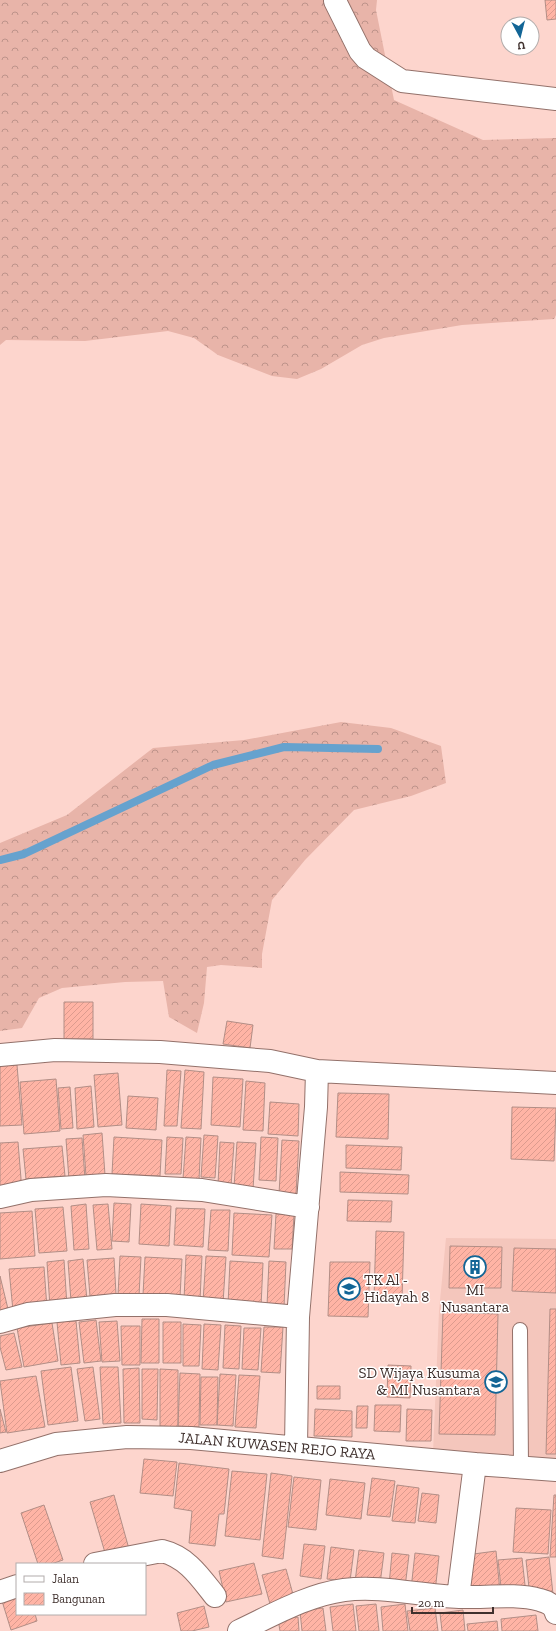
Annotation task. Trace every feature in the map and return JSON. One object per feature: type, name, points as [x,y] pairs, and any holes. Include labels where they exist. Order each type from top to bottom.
[{"type":"street","points":[[336,1],[360,51],[366,58],[402,81],[556,99]]},
{"type":"street","points":[[0,1055],[55,1050],[160,1052],[270,1061],[317,1071],[556,1083]]},
{"type":"street","points":[[296,1447],[298,1318],[308,1207],[317,1071]]},
{"type":"street","points":[[0,1197],[32,1190],[106,1185],[202,1190],[308,1207]]},
{"type":"street","points":[[0,1322],[28,1314],[115,1305],[167,1305],[298,1318]]},
{"type":"street","name":"JALAN KUWASEN REJO RAYA","points":[[0,1461],[56,1444],[127,1437],[191,1438],[556,1470]]},
{"type":"street","points":[[458,1597],[475,1464]]},
{"type":"street","points":[[100,1563],[162,1551],[172,1553],[183,1559],[216,1596]]},
{"type":"street","points":[[0,1592],[16,1586]]},
{"type":"street","points":[[239,1631],[308,1599],[344,1590],[371,1589],[458,1597],[529,1598],[549,1604],[555,1608],[556,1613]]},
{"type":"lane","points":[[520,1330],[521,1468]]},
{"type":"shaded area","name":"SD Wijaya Kusuma & MI Nusantara","points":[[446,1238],[556,1239],[556,1461],[433,1453],[439,1311]]},
{"type":"green space","points":[[0,0],[377,0],[376,10],[394,100],[483,140],[556,138],[556,315],[554,319],[462,325],[384,338],[362,345],[321,369],[297,379],[272,376],[218,355],[194,338],[168,331],[85,341],[6,340],[0,345]]},
{"type":"green space","points":[[341,722],[391,728],[441,746],[446,783],[411,796],[354,810],[305,860],[272,900],[262,954],[262,968],[221,965],[207,967],[204,1003],[197,1033],[169,1017],[163,981],[125,982],[62,988],[39,998],[22,1028],[0,1031],[0,843],[67,815],[153,748],[244,740]]},
{"type":"building","points":[[545,0],[556,0],[556,19],[547,20]]},
{"type":"building","points":[[64,1002],[93,1002],[93,1039],[64,1039]]},
{"type":"building","points":[[227,1021],[253,1025],[250,1048],[223,1044]]},
{"type":"building","points":[[17,1065],[22,1125],[0,1126],[0,1066]]},
{"type":"building","points":[[167,1070],[181,1071],[177,1126],[164,1126]]},
{"type":"building","points":[[185,1070],[204,1072],[201,1129],[181,1128]]},
{"type":"building","points":[[118,1073],[122,1125],[98,1127],[94,1075]]},
{"type":"building","points":[[213,1077],[243,1079],[240,1127],[211,1125]]},
{"type":"building","points":[[56,1079],[60,1131],[24,1134],[20,1082]]},
{"type":"building","points":[[246,1081],[265,1083],[263,1131],[243,1130]]},
{"type":"building","points":[[91,1086],[94,1127],[77,1129],[75,1088]]},
{"type":"building","points":[[70,1087],[73,1128],[61,1129],[58,1088]]},
{"type":"building","points":[[338,1093],[389,1094],[388,1139],[336,1137]]},
{"type":"building","points":[[128,1096],[158,1098],[156,1130],[126,1128]]},
{"type":"building","points":[[270,1102],[299,1104],[298,1136],[268,1134]]},
{"type":"building","points":[[512,1107],[556,1108],[554,1161],[511,1159]]},
{"type":"building","points":[[102,1133],[105,1175],[86,1176],[83,1135]]},
{"type":"building","points":[[204,1135],[218,1136],[215,1178],[201,1177]]},
{"type":"building","points":[[114,1137],[162,1140],[160,1176],[112,1174]]},
{"type":"building","points":[[167,1137],[183,1138],[181,1174],[165,1174]]},
{"type":"building","points":[[186,1137],[201,1138],[199,1180],[183,1179]]},
{"type":"building","points":[[261,1137],[278,1138],[276,1181],[259,1180]]},
{"type":"building","points":[[82,1138],[85,1179],[69,1180],[66,1139]]},
{"type":"building","points":[[282,1140],[299,1141],[296,1194],[279,1194]]},
{"type":"building","points":[[18,1142],[22,1191],[0,1192],[0,1143]]},
{"type":"building","points":[[220,1142],[234,1143],[231,1186],[218,1185]]},
{"type":"building","points":[[237,1142],[256,1143],[253,1189],[234,1187]]},
{"type":"building","points":[[346,1145],[402,1147],[401,1170],[346,1168]]},
{"type":"building","points":[[62,1146],[65,1176],[26,1179],[23,1149]]},
{"type":"building","points":[[340,1172],[409,1175],[408,1194],[340,1192]]},
{"type":"building","points":[[348,1200],[392,1201],[391,1222],[347,1221]]},
{"type":"building","points":[[114,1203],[131,1204],[129,1242],[112,1241]]},
{"type":"building","points":[[86,1204],[89,1249],[74,1250],[71,1206]]},
{"type":"building","points":[[108,1204],[112,1249],[97,1250],[93,1205]]},
{"type":"building","points":[[141,1204],[171,1206],[169,1246],[139,1244]]},
{"type":"building","points":[[63,1207],[67,1251],[39,1253],[35,1209]]},
{"type":"building","points":[[176,1208],[205,1209],[203,1247],[174,1245]]},
{"type":"building","points":[[211,1210],[230,1210],[228,1251],[208,1250]]},
{"type":"building","points":[[32,1211],[35,1256],[0,1259],[0,1213]]},
{"type":"building","points":[[234,1213],[272,1215],[269,1257],[232,1255]]},
{"type":"building","points":[[276,1214],[294,1215],[292,1249],[274,1249]]},
{"type":"building","points":[[376,1231],[404,1232],[402,1299],[374,1298]]},
{"type":"building","name":"MI Nusantara","points":[[450,1246],[502,1247],[501,1288],[449,1288]]},
{"type":"building","name":"MI Nusantara","points":[[514,1248],[556,1249],[556,1293],[512,1291]]},
{"type":"building","points":[[186,1255],[202,1256],[200,1301],[184,1300]]},
{"type":"building","points":[[120,1256],[141,1257],[139,1296],[118,1295]]},
{"type":"building","points":[[206,1256],[226,1257],[223,1303],[203,1302]]},
{"type":"building","points":[[145,1257],[182,1259],[180,1297],[143,1295]]},
{"type":"building","points":[[114,1258],[116,1294],[90,1296],[87,1260]]},
{"type":"building","points":[[83,1259],[87,1300],[71,1301],[68,1261]]},
{"type":"building","points":[[64,1260],[67,1306],[50,1307],[47,1262]]},
{"type":"building","points":[[230,1261],[263,1263],[261,1307],[228,1305]]},
{"type":"building","points":[[269,1261],[286,1262],[284,1307],[267,1306]]},
{"type":"building","name":"TK Al - Hidayah 8","points":[[330,1262],[370,1262],[368,1317],[328,1316]]},
{"type":"building","points":[[44,1267],[47,1308],[13,1311],[9,1269]]},
{"type":"building","points":[[0,1276],[8,1309],[0,1311]]},
{"type":"building","points":[[550,1309],[556,1309],[556,1454],[546,1454]]},
{"type":"building","points":[[443,1312],[498,1314],[495,1435],[439,1434]]},
{"type":"building","points":[[142,1319],[159,1319],[159,1363],[141,1363]]},
{"type":"building","points":[[96,1320],[101,1361],[84,1363],[79,1322]]},
{"type":"building","points":[[76,1321],[80,1363],[61,1365],[57,1322]]},
{"type":"building","points":[[117,1321],[120,1361],[102,1362],[99,1322]]},
{"type":"building","points":[[163,1322],[181,1322],[181,1363],[163,1363]]},
{"type":"building","points":[[52,1323],[58,1361],[24,1367],[17,1328]]},
{"type":"building","points":[[183,1324],[201,1325],[199,1366],[183,1366]]},
{"type":"building","points":[[204,1324],[221,1325],[218,1370],[202,1369]]},
{"type":"building","points":[[225,1325],[241,1326],[239,1369],[223,1368]]},
{"type":"building","points":[[121,1326],[140,1326],[140,1365],[122,1365]]},
{"type":"building","points":[[264,1327],[283,1327],[280,1373],[261,1372]]},
{"type":"building","points":[[244,1328],[261,1328],[258,1370],[242,1369]]},
{"type":"building","points":[[14,1333],[22,1367],[6,1370],[0,1347],[0,1336]]},
{"type":"building","points":[[388,1365],[411,1366],[410,1398],[387,1397]]},
{"type":"building","points":[[71,1367],[78,1421],[48,1425],[41,1371]]},
{"type":"building","points":[[93,1367],[100,1419],[85,1421],[77,1369]]},
{"type":"building","points":[[100,1367],[118,1367],[121,1423],[103,1424]]},
{"type":"building","points":[[139,1368],[140,1423],[124,1423],[123,1369]]},
{"type":"building","points":[[142,1369],[158,1369],[157,1420],[142,1419]]},
{"type":"building","points":[[160,1369],[178,1370],[178,1427],[160,1426]]},
{"type":"building","points":[[180,1373],[200,1374],[199,1427],[178,1426]]},
{"type":"building","points":[[220,1374],[236,1375],[233,1426],[217,1425]]},
{"type":"building","points":[[239,1375],[260,1376],[256,1428],[235,1427]]},
{"type":"building","points":[[36,1376],[45,1427],[7,1433],[0,1381]]},
{"type":"building","points":[[201,1377],[218,1377],[217,1425],[200,1425]]},
{"type":"building","points":[[317,1386],[340,1386],[340,1399],[317,1399]]},
{"type":"building","points":[[375,1405],[401,1405],[400,1432],[374,1431]]},
{"type":"building","points":[[357,1406],[368,1406],[367,1428],[356,1428]]},
{"type":"building","points":[[0,1409],[6,1432],[0,1433]]},
{"type":"building","points":[[315,1409],[352,1411],[352,1437],[314,1436]]},
{"type":"building","points":[[407,1409],[432,1410],[431,1441],[406,1441]]},
{"type":"building","points":[[144,1459],[177,1462],[173,1496],[140,1493]]},
{"type":"building","points":[[179,1463],[229,1469],[224,1514],[219,1514],[215,1546],[189,1543],[192,1511],[174,1508]]},
{"type":"building","points":[[232,1471],[267,1474],[260,1540],[225,1536]]},
{"type":"building","points":[[271,1473],[292,1476],[283,1559],[262,1556]]},
{"type":"building","points":[[294,1477],[321,1480],[316,1530],[288,1527]]},
{"type":"building","points":[[372,1478],[395,1481],[390,1517],[367,1515]]},
{"type":"building","points":[[330,1479],[365,1483],[361,1519],[326,1515]]},
{"type":"building","points":[[397,1485],[419,1488],[415,1523],[392,1521]]},
{"type":"building","points":[[422,1493],[439,1495],[436,1523],[418,1521]]},
{"type":"building","points":[[114,1495],[129,1549],[106,1556],[90,1502]]},
{"type":"building","points":[[554,1495],[556,1495],[556,1557],[550,1557]]},
{"type":"building","points":[[44,1505],[63,1560],[54,1563],[38,1563],[21,1513]]},
{"type":"building","points":[[516,1508],[551,1510],[548,1554],[513,1552]]},
{"type":"building","points":[[304,1544],[325,1546],[321,1579],[300,1576]]},
{"type":"building","points":[[331,1547],[354,1550],[350,1581],[327,1579]]},
{"type":"building","points":[[359,1550],[384,1553],[380,1584],[355,1582]]},
{"type":"building","points":[[496,1551],[500,1591],[470,1594],[466,1555]]},
{"type":"building","points":[[392,1553],[409,1555],[405,1587],[389,1585]]},
{"type":"building","points":[[415,1553],[439,1556],[435,1592],[411,1589]]},
{"type":"building","points":[[549,1557],[553,1594],[530,1597],[526,1560]]},
{"type":"building","points":[[522,1558],[526,1594],[502,1596],[498,1560]]},
{"type":"building","points":[[254,1563],[262,1594],[226,1602],[219,1571]]},
{"type":"building","points":[[286,1569],[294,1598],[270,1604],[262,1575]]},
{"type":"building","points":[[16,1596],[16,1615],[35,1615],[37,1621],[11,1630],[2,1601]]},
{"type":"building","points":[[353,1604],[356,1631],[333,1631],[330,1607]]},
{"type":"building","points":[[376,1604],[379,1631],[359,1631],[356,1606]]},
{"type":"building","points":[[405,1604],[408,1631],[383,1631],[381,1607]]},
{"type":"building","points":[[204,1606],[209,1627],[192,1631],[181,1631],[177,1613]]},
{"type":"building","points":[[323,1608],[326,1631],[302,1631],[300,1611]]},
{"type":"building","points":[[435,1608],[438,1631],[410,1631],[407,1611]]},
{"type":"building","points":[[463,1610],[465,1631],[442,1631],[440,1613]]},
{"type":"building","points":[[536,1615],[538,1631],[502,1631],[501,1619]]},
{"type":"building","points":[[298,1617],[299,1631],[280,1631],[278,1619]]},
{"type":"building","points":[[497,1621],[498,1631],[468,1631],[467,1624]]},
{"type":"waterway","points":[[0,860],[24,854],[213,765],[284,747],[378,749]]},
{"type":"place","name":"MI Nusantara","points":[[475,1267]]},
{"type":"place","name":"TK Al - Hidayah 8","points":[[349,1289]]},
{"type":"place","name":"SD Wijaya Kusuma & MI Nusantara","points":[[496,1382]]}]
